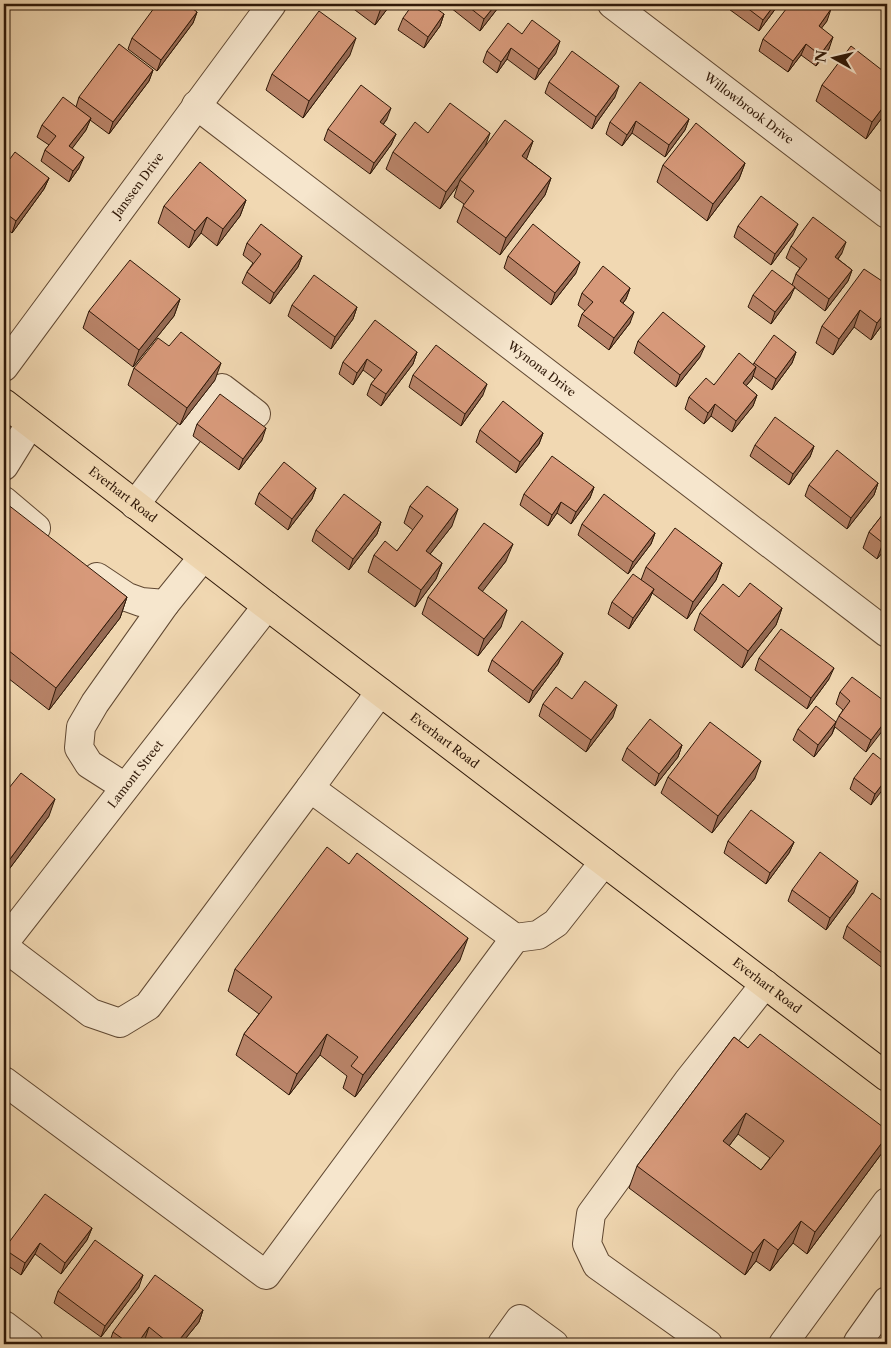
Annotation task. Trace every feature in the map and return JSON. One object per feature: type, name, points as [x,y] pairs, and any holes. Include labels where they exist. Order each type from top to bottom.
[{"type":"main road","name":"Everhart Road","points":[[4,403],[267,606],[887,1077]]},
{"type":"street","name":"Janssen Drive","points":[[4,367],[272,4]]},
{"type":"street","name":"Willowbrook Drive","points":[[612,4],[887,214]]},
{"type":"street","name":"Wynona Drive","points":[[196,105],[887,633]]},
{"type":"street","points":[[135,504],[222,388],[256,414]]},
{"type":"street","points":[[4,466],[30,424]]},
{"type":"street","points":[[4,501],[52,542]]},
{"type":"street","points":[[125,787],[89,764],[79,748],[81,727],[105,688],[132,654],[165,604],[203,557]]},
{"type":"street","points":[[80,565],[127,597],[141,602],[165,604]]},
{"type":"street","name":"Lamont Street","points":[[4,943],[267,606]]},
{"type":"street","points":[[4,947],[91,1013],[120,1022],[148,1006],[380,692]]},
{"type":"street","points":[[310,788],[514,938],[538,935],[556,922],[604,862]]},
{"type":"street","points":[[4,1081],[266,1275],[514,938]]},
{"type":"street","points":[[708,1344],[597,1265],[587,1244],[591,1214],[688,1081],[765,984]]},
{"type":"street","points":[[783,1344],[887,1202]]},
{"type":"street","points":[[858,1344],[887,1301]]},
{"type":"street","points":[[502,1344],[520,1319],[554,1344]]},
{"type":"street","points":[[4,1325],[29,1344]]},
{"type":"building","points":[[157,4],[187,4],[197,12],[161,60],[132,38]]},
{"type":"building","points":[[376,4],[385,4],[381,8]]},
{"type":"building","points":[[413,4],[430,4],[444,14],[428,37],[403,18]]},
{"type":"building","points":[[465,4],[496,4],[484,19]]},
{"type":"building","points":[[742,4],[775,4],[763,20]]},
{"type":"building","points":[[790,4],[824,4],[831,9],[819,26],[833,37],[820,55],[806,44],[793,61],[763,39]]},
{"type":"building","points":[[319,11],[356,38],[309,101],[272,74]]},
{"type":"building","points":[[532,20],[560,41],[539,69],[511,48],[501,62],[487,51],[508,23],[522,34]]},
{"type":"building","points":[[119,44],[153,70],[113,122],[79,97]]},
{"type":"building","points":[[851,46],[887,74],[887,102],[872,122],[822,85]]},
{"type":"building","points":[[572,51],[619,86],[596,117],[549,82]]},
{"type":"building","points":[[640,82],[689,119],[669,145],[636,121],[627,135],[610,122]]},
{"type":"building","points":[[361,85],[391,108],[380,122],[396,134],[374,163],[328,129]]},
{"type":"building","points":[[63,97],[91,118],[69,146],[84,157],[73,171],[45,150],[56,136],[42,125]]},
{"type":"building","points":[[450,103],[490,133],[446,192],[393,152],[415,122],[428,133]]},
{"type":"building","points":[[505,120],[533,141],[522,156],[551,178],[506,238],[463,206],[474,191],[460,180]]},
{"type":"building","points":[[696,123],[745,163],[713,204],[663,165]]},
{"type":"building","points":[[15,152],[49,178],[16,221],[4,212],[4,167]]},
{"type":"building","points":[[200,162],[246,200],[223,229],[207,217],[195,231],[164,206]]},
{"type":"building","points":[[761,196],[798,224],[775,254],[738,226]]},
{"type":"building","points":[[813,217],[846,242],[835,257],[852,270],[829,299],[796,274],[807,259],[791,246]]},
{"type":"building","points":[[261,224],[302,256],[274,293],[247,272],[261,254],[247,243]]},
{"type":"building","points":[[533,224],[580,262],[555,293],[508,256]]},
{"type":"building","points":[[130,260],[180,299],[139,350],[89,311]]},
{"type":"building","points":[[603,266],[630,288],[620,301],[634,312],[614,338],[582,314],[593,302],[582,293]]},
{"type":"building","points":[[864,269],[882,281],[887,274],[887,310],[877,323],[860,310],[839,339],[822,326]]},
{"type":"building","points":[[772,270],[795,287],[775,312],[753,295]]},
{"type":"building","points":[[314,275],[357,307],[335,337],[292,305]]},
{"type":"building","points":[[663,312],[705,346],[680,375],[638,341]]},
{"type":"building","points":[[375,320],[417,352],[386,394],[371,384],[382,370],[367,359],[357,373],[343,362]]},
{"type":"building","points":[[181,332],[221,363],[187,408],[134,368],[158,338],[169,346]]},
{"type":"building","points":[[774,335],[796,352],[776,379],[754,363]]},
{"type":"building","points":[[436,345],[487,384],[465,414],[413,375]]},
{"type":"building","points":[[739,353],[756,367],[743,383],[757,395],[736,421],[715,404],[708,413],[689,397],[706,378],[714,385]]},
{"type":"building","points":[[220,394],[266,428],[243,459],[197,424]]},
{"type":"building","points":[[503,401],[543,433],[520,462],[480,430]]},
{"type":"building","points":[[775,417],[814,446],[793,474],[755,445]]},
{"type":"building","points":[[837,450],[878,483],[851,518],[809,485]]},
{"type":"building","points":[[552,456],[594,487],[576,512],[561,502],[552,515],[524,494]]},
{"type":"building","points":[[284,462],[316,488],[292,519],[259,493]]},
{"type":"building","points":[[427,486],[458,509],[426,551],[442,563],[421,590],[374,555],[385,541],[397,551],[423,516],[410,506]]},
{"type":"building","points":[[344,494],[381,522],[353,559],[316,530]]},
{"type":"building","points":[[604,494],[655,533],[633,562],[582,524]]},
{"type":"building","points":[[7,504],[127,597],[56,688],[4,647],[4,508]]},
{"type":"building","points":[[887,509],[887,537],[883,543],[869,532]]},
{"type":"building","points":[[484,523],[513,544],[478,588],[507,610],[484,639],[428,597]]},
{"type":"building","points":[[675,528],[722,563],[693,602],[646,567]]},
{"type":"building","points":[[633,574],[654,589],[633,618],[612,602]]},
{"type":"building","points":[[750,583],[782,608],[748,651],[700,613],[723,584],[739,597]]},
{"type":"building","points":[[522,621],[563,653],[533,691],[492,660]]},
{"type":"building","points":[[781,629],[834,668],[811,698],[759,658]]},
{"type":"building","points":[[852,677],[887,703],[887,719],[871,740],[839,716],[850,701],[840,692]]},
{"type":"building","points":[[585,681],[617,705],[591,740],[543,704],[556,687],[572,699]]},
{"type":"building","points":[[816,706],[836,722],[818,745],[798,729]]},
{"type":"building","points":[[650,719],[682,745],[659,774],[627,748]]},
{"type":"building","points":[[710,722],[761,761],[718,816],[668,777]]},
{"type":"building","points":[[873,753],[887,764],[887,778],[875,794],[854,778]]},
{"type":"building","points":[[21,773],[55,799],[10,859],[4,854],[4,784],[9,788]]},
{"type":"building","points":[[751,810],[794,842],[770,873],[728,841]]},
{"type":"building","points":[[327,847],[349,864],[357,853],[468,938],[363,1075],[351,1066],[358,1057],[327,1034],[297,1074],[244,1034],[272,997],[235,969]]},
{"type":"building","points":[[820,852],[858,881],[830,918],[792,890]]},
{"type":"building","points":[[872,893],[887,904],[887,957],[847,926]]},
{"type":"building","points":[[760,1034],[887,1130],[887,1136],[815,1232],[801,1221],[778,1250],[764,1239],[753,1253],[637,1166],[734,1037],[748,1048]],"holes":[[[746,1113],[784,1141],[761,1170],[723,1141]]]},
{"type":"building","points":[[45,1194],[92,1228],[65,1263],[40,1243],[25,1263],[4,1249]]},
{"type":"building","points":[[95,1240],[143,1275],[105,1326],[58,1291]]},
{"type":"building","points":[[155,1275],[203,1310],[176,1344],[170,1344],[149,1327],[137,1344],[130,1344],[113,1332]]}]
